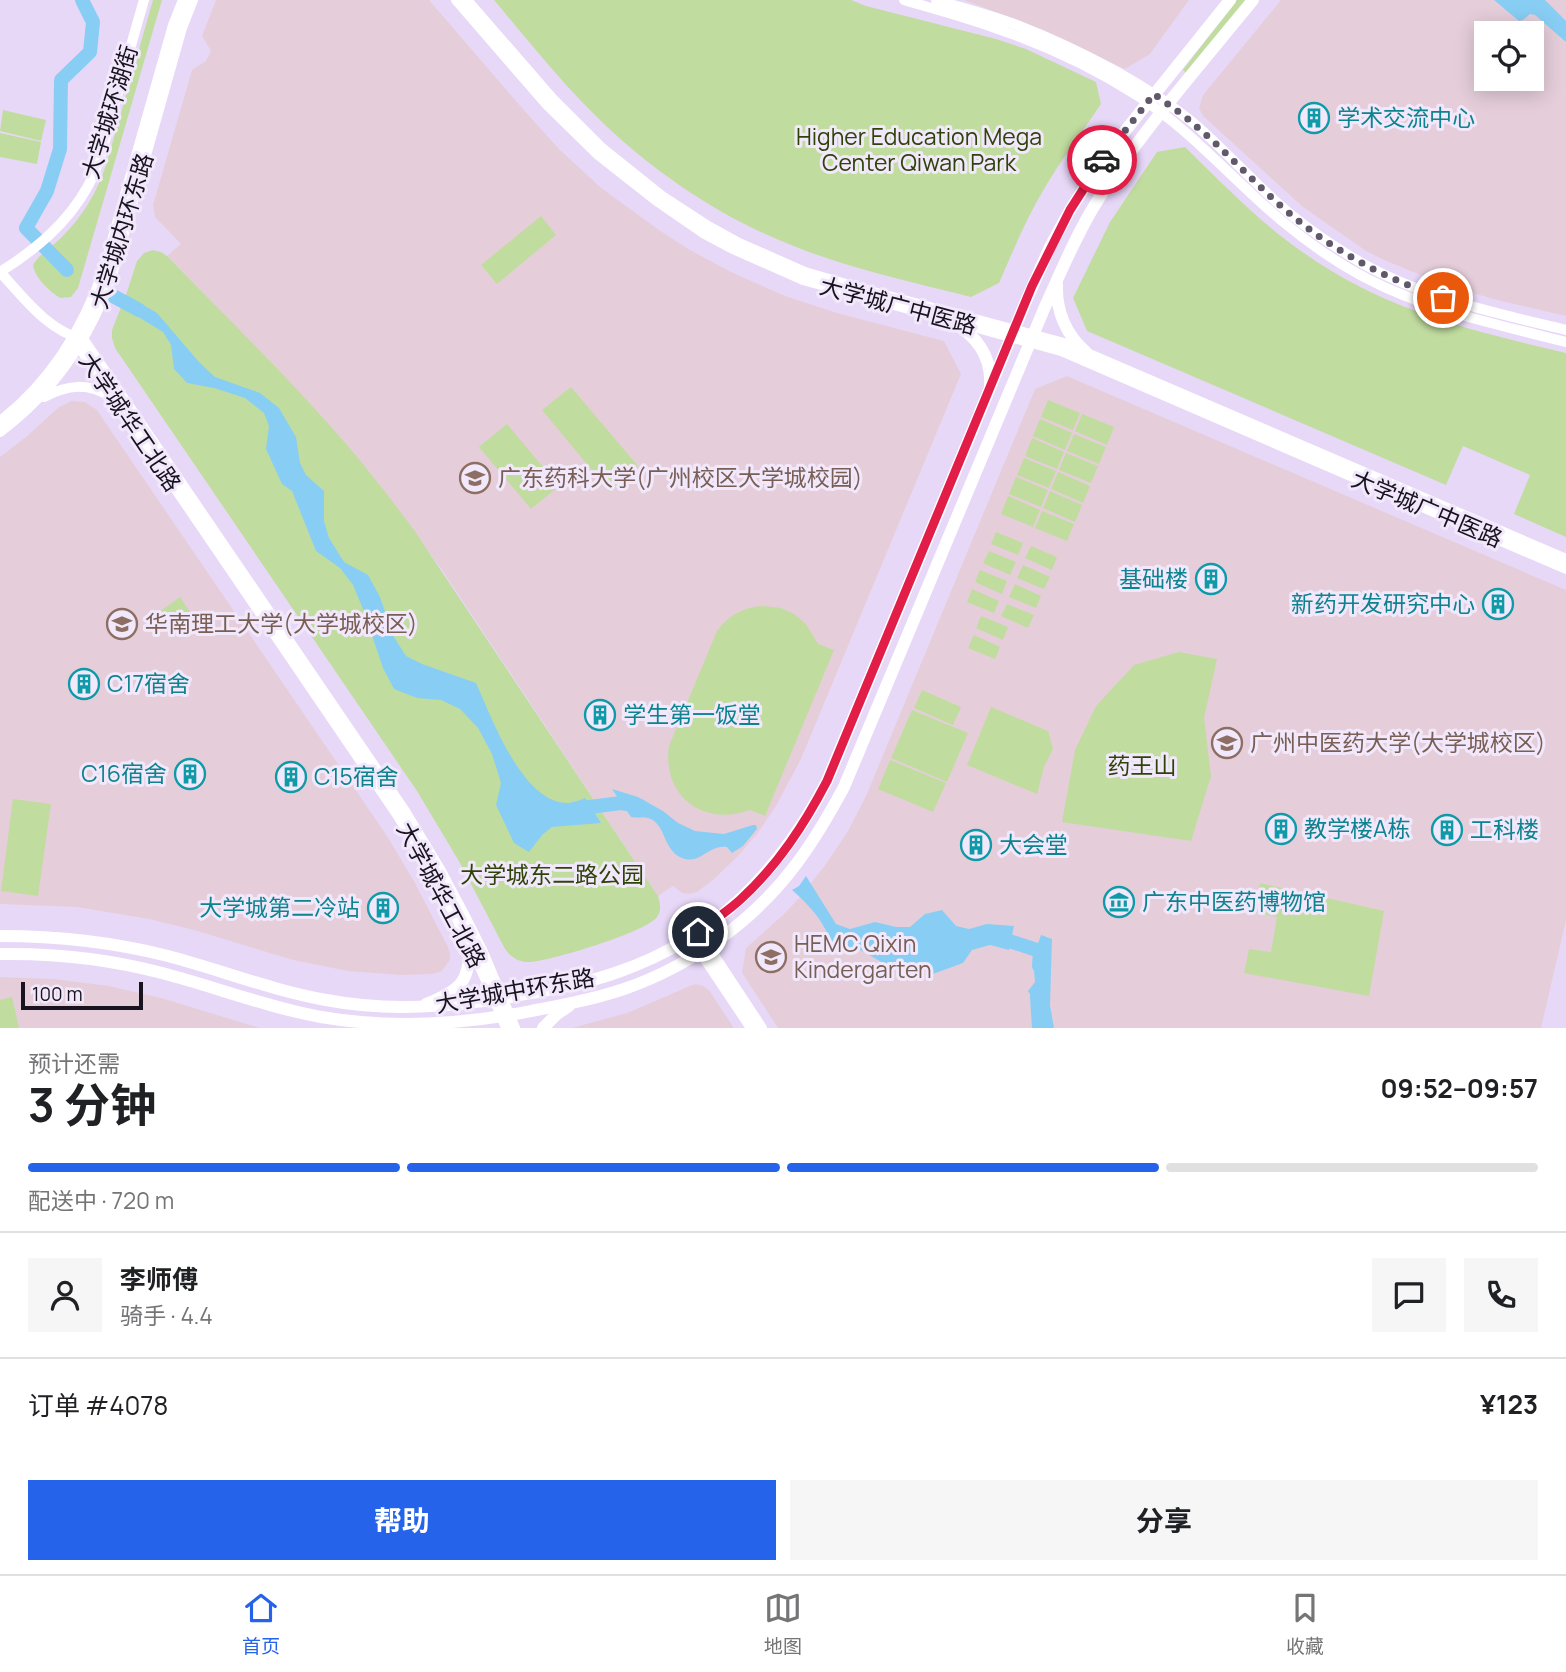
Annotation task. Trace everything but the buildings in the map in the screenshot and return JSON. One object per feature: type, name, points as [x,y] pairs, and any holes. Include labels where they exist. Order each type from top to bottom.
[{"type":"main road","name":"大学城环湖街","points":[[0,272],[47,239],[79,200],[95,171],[144,0]]},
{"type":"main road","name":"大学城内环东路","points":[[0,421],[38,386],[79,341],[104,269],[173,25],[183,0]]},
{"type":"main road","name":"大学城内环东路","points":[[0,432],[35,402],[59,375],[98,312],[113,272],[183,25],[193,0]]},
{"type":"main road","name":"大学城广中医路","points":[[456,0],[567,126],[643,192],[703,233],[757,261],[803,280],[951,322],[1013,333]]},
{"type":"main road","name":"大学城广中医路","points":[[467,0],[552,99],[602,148],[655,191],[719,233],[805,272],[1013,333],[1064,343],[1566,559]]},
{"type":"main road","points":[[904,0],[1034,42],[1151,98]]},
{"type":"main road","points":[[936,0],[988,15],[1091,59],[1165,109],[1282,221],[1315,247],[1377,284],[1421,302],[1566,342]]},
{"type":"main road","name":"大学城中环东路","points":[[0,936],[56,938],[118,946],[169,957],[310,997],[364,1005],[416,1007],[499,999],[620,972],[694,934],[734,905],[782,854],[820,795],[1039,270],[1070,210],[1105,156],[1230,0]]},
{"type":"main road","name":"大学城中环东路","points":[[0,954],[55,955],[124,964],[266,1004],[334,1019],[428,1024],[506,1019],[633,985],[704,949],[745,918],[774,891],[811,843],[844,787],[1032,338],[1074,242],[1094,205],[1165,109],[1252,0]]},
{"type":"main road","points":[[1165,109],[1198,127],[1289,213],[1321,238],[1362,263],[1404,284],[1434,295],[1566,330]]},
{"type":"main road","points":[[0,272],[49,323],[79,341]]},
{"type":"main road","points":[[1058,279],[1058,305],[1063,322],[1070,335],[1086,352]]},
{"type":"main road","points":[[951,322],[970,334],[984,352],[990,373],[989,393]]},
{"type":"main road","name":"大学城广中医路","points":[[1032,338],[1566,569]]},
{"type":"main road","name":"大学城华工北路","points":[[79,341],[115,400],[383,793],[433,873],[499,999]]},
{"type":"main road","name":"大学城华工北路","points":[[79,341],[405,811],[460,906],[483,953],[506,1019],[515,1028]]},
{"type":"main road","points":[[35,402],[73,387],[91,388],[115,400]]},
{"type":"main road","points":[[694,934],[762,1028]]},
{"type":"main road","points":[[416,1007],[448,994],[462,983],[469,965],[469,943]]},
{"type":"main road","points":[[704,949],[751,1028]]},
{"type":"main road","points":[[542,1028],[576,1002]]},
{"type":"shaded area","points":[[216,0],[429,0],[559,149],[600,187],[659,230],[731,272],[785,296],[837,313],[944,341],[961,374],[801,759],[776,806],[757,834],[737,857],[697,892],[682,893],[673,886],[658,896],[442,570],[377,482],[300,394],[167,256],[181,244],[155,217],[153,205],[192,70],[206,61],[211,51],[202,36]]},
{"type":"shaded area","points":[[964,0],[1189,0],[1150,54],[1125,69],[1046,31]]},
{"type":"shaded area","points":[[1281,0],[1566,0],[1566,316],[1445,285],[1366,251],[1303,207],[1203,116],[1199,108],[1203,95]]},
{"type":"shaded area","name":"广州中医药大学(大学城校区)","points":[[1067,376],[1566,590],[1566,920],[1541,1028],[778,1028],[742,973],[746,948],[801,896],[848,831],[866,796],[1035,389]]},
{"type":"shaded area","name":"华南理工大学(大学城校区)","points":[[72,401],[85,402],[97,410],[387,836],[448,947],[450,960],[442,971],[433,974],[400,975],[348,971],[293,960],[149,919],[77,907],[0,904],[0,457],[59,407]]},
{"type":"shaded area","points":[[0,977],[54,979],[109,986],[161,998],[260,1028],[0,1028]]},
{"type":"shaded area","points":[[696,984],[709,990],[734,1028],[572,1028],[627,1013]]},
{"type":"green space","points":[[153,0],[162,0],[78,288],[71,297],[60,298],[43,284],[33,265],[76,221],[99,183]]},
{"type":"green space","name":"Higher Education Mega Center Qiwan Park","points":[[494,0],[851,0],[1026,49],[1096,82],[1101,104],[1037,200],[999,283],[971,297],[882,275],[817,255],[744,224],[694,195],[647,161],[604,124],[561,79]]},
{"type":"green space","points":[[1237,0],[1246,0],[1187,74],[1183,70]]},
{"type":"green space","points":[[3,110],[46,120],[41,141],[0,131]]},
{"type":"green space","points":[[0,133],[41,142],[37,164],[0,157]]},
{"type":"green space","points":[[1185,147],[1272,229],[1334,273],[1366,290],[1430,316],[1566,353],[1566,537],[1514,514],[1530,475],[1463,446],[1446,485],[1087,331],[1073,298],[1110,222],[1157,152]]},
{"type":"green space","points":[[541,216],[556,235],[497,284],[481,265]]},
{"type":"green space","name":"大学城东二路公园","points":[[153,250],[167,256],[304,397],[357,456],[414,530],[658,896],[660,912],[649,923],[596,945],[539,961],[521,961],[505,949],[460,863],[417,791],[115,348],[112,330],[137,261],[144,253]]},
{"type":"green space","points":[[571,387],[638,466],[610,492],[542,410]]},
{"type":"green space","points":[[1048,400],[1080,413],[1073,430],[1041,417]]},
{"type":"green space","points":[[1082,414],[1114,427],[1107,445],[1075,431]]},
{"type":"green space","points":[[1040,419],[1072,433],[1065,450],[1033,436]]},
{"type":"green space","points":[[507,424],[559,486],[531,509],[479,447]]},
{"type":"green space","points":[[1074,434],[1106,447],[1099,464],[1067,451]]},
{"type":"green space","points":[[1032,438],[1064,452],[1057,469],[1025,456]]},
{"type":"green space","points":[[1066,453],[1098,466],[1091,483],[1059,470]]},
{"type":"green space","points":[[1024,458],[1056,471],[1049,488],[1017,475]]},
{"type":"green space","points":[[1058,472],[1090,486],[1083,503],[1051,489]]},
{"type":"green space","points":[[1016,477],[1048,490],[1041,507],[1009,494]]},
{"type":"green space","points":[[1050,491],[1082,505],[1075,522],[1043,508]]},
{"type":"green space","points":[[1008,496],[1040,510],[1033,527],[1001,514]]},
{"type":"green space","points":[[1042,511],[1074,524],[1067,541],[1035,528]]},
{"type":"green space","points":[[996,532],[1023,543],[1018,555],[991,544]]},
{"type":"green space","points":[[1031,546],[1057,557],[1052,570],[1025,558]]},
{"type":"green space","points":[[989,551],[1016,562],[1010,575],[983,563]]},
{"type":"green space","points":[[1023,565],[1050,577],[1044,589],[1017,578]]},
{"type":"green space","points":[[980,570],[1007,581],[1002,594],[975,582]]},
{"type":"green space","points":[[1015,584],[1041,596],[1036,608],[1009,597]]},
{"type":"green space","points":[[972,589],[999,601],[994,613],[967,602]]},
{"type":"green space","points":[[180,597],[190,612],[166,630],[156,614]]},
{"type":"green space","points":[[1007,604],[1034,615],[1028,628],[1001,616]]},
{"type":"green space","points":[[763,606],[781,608],[794,614],[806,624],[818,644],[834,650],[765,816],[750,810],[717,814],[689,803],[679,793],[672,779],[669,746],[717,631],[726,620],[737,613]]},
{"type":"green space","points":[[981,616],[1008,627],[1003,640],[976,628]]},
{"type":"green space","points":[[974,635],[1000,647],[995,659],[968,648]]},
{"type":"green space","name":"药王山","points":[[1179,652],[1217,659],[1204,718],[1211,776],[1191,841],[1062,822],[1075,750],[1096,706],[1134,665]]},
{"type":"green space","points":[[922,690],[961,707],[953,725],[914,708]]},
{"type":"green space","points":[[991,707],[1048,731],[1053,749],[1044,767],[1037,794],[967,765]]},
{"type":"green space","points":[[912,710],[968,733],[947,782],[891,758]]},
{"type":"green space","points":[[890,760],[946,783],[933,812],[878,789]]},
{"type":"green space","points":[[13,799],[51,804],[38,896],[1,891]]},
{"type":"green space","points":[[1260,883],[1384,911],[1369,996],[1244,973],[1249,949],[1271,952],[1277,917],[1254,912]]},
{"type":"green space","points":[[12,997],[19,1028],[0,1028],[0,1000]]},
{"type":"water","points":[[1494,0],[1545,0],[1566,21],[1566,42],[1535,15],[1530,14],[1519,21]]},
{"type":"water","points":[[126,295],[157,313],[215,377],[260,393],[279,408],[296,437],[300,463],[306,475],[324,491],[324,521],[329,538],[344,562],[368,575],[380,597],[394,637],[406,656],[476,683],[511,757],[537,790],[552,800],[569,803],[585,798],[601,823],[552,827],[529,852],[514,843],[496,805],[501,783],[492,754],[478,728],[460,709],[441,700],[417,698],[394,689],[383,668],[353,585],[340,568],[316,551],[292,491],[282,484],[266,449],[269,426],[264,413],[245,398],[187,383],[174,369],[171,345],[163,332],[124,308]]},
{"type":"water","points":[[612,789],[638,797],[695,831],[724,834],[753,825],[756,825],[757,829],[743,846],[732,853],[727,847],[720,847],[696,859],[685,859],[672,851],[654,821],[631,817]]},
{"type":"water","points":[[806,876],[836,924],[850,929],[875,922],[910,927],[925,914],[942,910],[956,926],[969,929],[987,924],[1014,926],[1009,950],[990,945],[972,950],[963,963],[933,974],[910,963],[883,963],[857,948],[833,948],[817,916],[792,890],[799,886]]},
{"type":"water","points":[[1041,935],[1052,939],[1050,1005],[1054,1028],[1038,1028],[1038,1013],[1028,991],[1035,982],[1033,958]]},
{"type":"waterway","points":[[67,270],[26,228],[47,191],[60,149],[61,80],[90,52],[93,22],[82,0]]},
{"type":"waterway","points":[[113,296],[139,310]]},
{"type":"waterway","points":[[574,809],[621,803],[640,806]]},
{"type":"waterway","points":[[994,936],[1040,951],[1039,966]]},
{"type":"waterway","points":[[1037,997],[1039,1028]]},
{"type":"way so far","points":[[1102,160],[1154,94],[1198,127],[1270,196],[1321,238],[1382,274],[1443,298]]},
{"type":"place","name":"学术交流中心","points":[[1314,118]]},
{"type":"place","name":"广东药科大学(广州校区大学城校园)","points":[[475,478]]},
{"type":"place","name":"基础楼","points":[[1211,579]]},
{"type":"place","name":"新药开发研究中心","points":[[1498,604]]},
{"type":"place","name":"华南理工大学(大学城校区)","points":[[122,624]]},
{"type":"place","name":"C17宿舍","points":[[84,684]]},
{"type":"place","name":"学生第一饭堂","points":[[600,715]]},
{"type":"place","name":"广州中医药大学(大学城校区)","points":[[1227,743]]},
{"type":"place","name":"C16宿舍","points":[[190,774]]},
{"type":"place","name":"C15宿舍","points":[[291,777]]},
{"type":"place","name":"教学楼A栋","points":[[1281,829]]},
{"type":"place","name":"工科楼","points":[[1447,830]]},
{"type":"place","name":"大会堂","points":[[976,845]]},
{"type":"place","name":"广东中医药博物馆","points":[[1119,902]]},
{"type":"place","name":"大学城第二冷站","points":[[383,908]]},
{"type":"place","name":"HEMC Qixin Kindergarten","points":[[771,957]]},
{"type":"route","points":[[698,932],[727,911],[775,863],[804,823],[827,781],[1032,286],[1070,210],[1102,160]]}]
